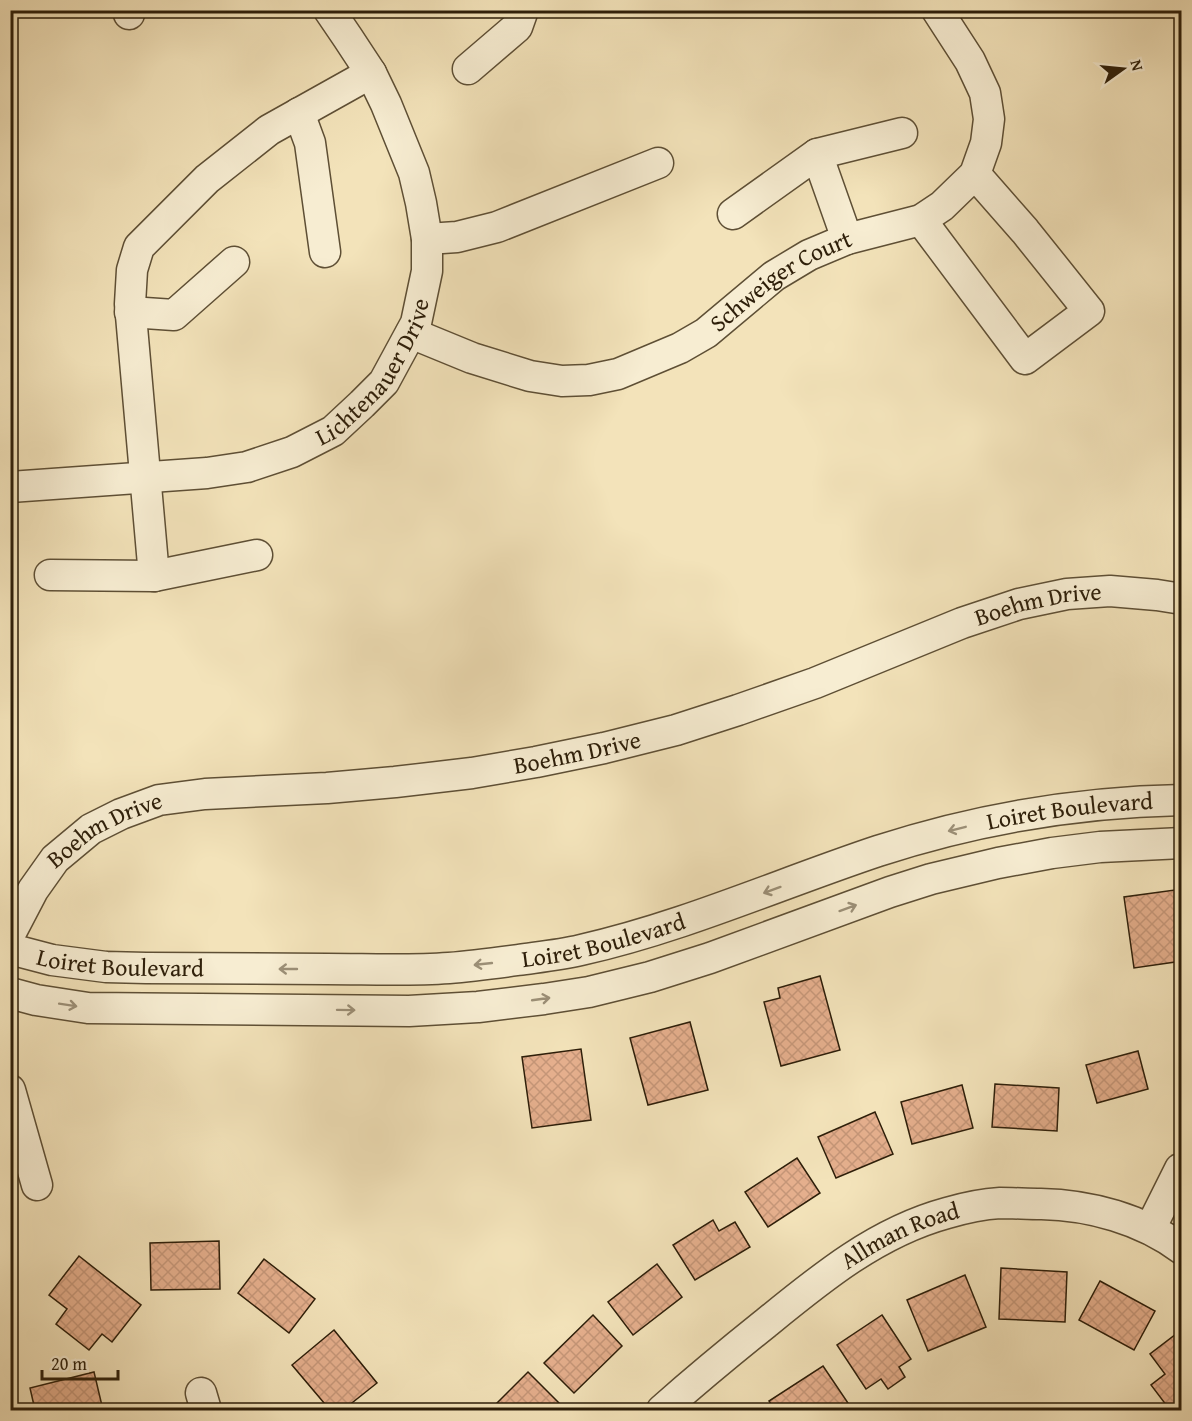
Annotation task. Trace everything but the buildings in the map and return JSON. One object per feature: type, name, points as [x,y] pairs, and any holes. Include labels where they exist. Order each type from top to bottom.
[{"type":"street","name":"Lichtenauer Drive","points":[[10,487],[207,473],[247,467],[292,452],[333,430],[384,382],[416,323],[428,271],[427,239],[414,173],[386,104],[371,73],[329,10]]},
{"type":"street","points":[[468,69],[517,27],[523,10]]},
{"type":"street","name":"Schweiger Court","points":[[411,333],[472,357],[530,376],[562,381],[589,380],[618,374],[680,348],[706,333],[774,276],[809,255],[847,239],[921,220],[942,206],[975,174],[986,143],[989,118],[985,93],[970,61],[937,10]]},
{"type":"street","points":[[154,576],[130,312],[132,270],[139,247],[207,179],[268,130],[371,73]]},
{"type":"street","points":[[299,113],[310,143],[325,252]]},
{"type":"street","points":[[733,214],[817,154],[902,133]]},
{"type":"street","points":[[817,154],[847,239]]},
{"type":"street","points":[[427,239],[457,237],[497,227],[658,163]]},
{"type":"street","points":[[921,220],[1025,359],[1089,311],[1025,231],[975,174]]},
{"type":"street","points":[[130,312],[174,315],[234,262]]},
{"type":"street","points":[[50,575],[154,576],[257,555]]},
{"type":"street","name":"Boehm Drive","points":[[10,934],[33,890],[55,859],[91,829],[121,814],[159,800],[205,794],[395,782],[472,773],[536,762],[676,730],[738,710],[815,683],[962,623],[1019,604],[1067,594],[1110,591],[1182,599]]},
{"type":"street","name":"Loiret Boulevard","points":[[10,949],[52,960],[116,967],[403,969],[448,968],[504,962],[579,951],[636,936],[697,917],[877,851],[978,824],[1047,811],[1096,805],[1182,800]]},
{"type":"street","name":"Loiret Boulevard","points":[[10,993],[36,1000],[88,1008],[409,1011],[478,1007],[544,999],[589,992],[710,958],[931,879],[1052,853],[1100,847],[1182,843]]},
{"type":"street","points":[[697,917],[710,958]]},
{"type":"street","points":[[10,1090],[37,1185]]},
{"type":"street","points":[[1150,1229],[1180,1169]]},
{"type":"street","name":"Allman Road","points":[[662,1410],[815,1283],[891,1234],[912,1224],[946,1213],[999,1203],[1060,1204],[1102,1212],[1150,1229],[1182,1249]]}]
